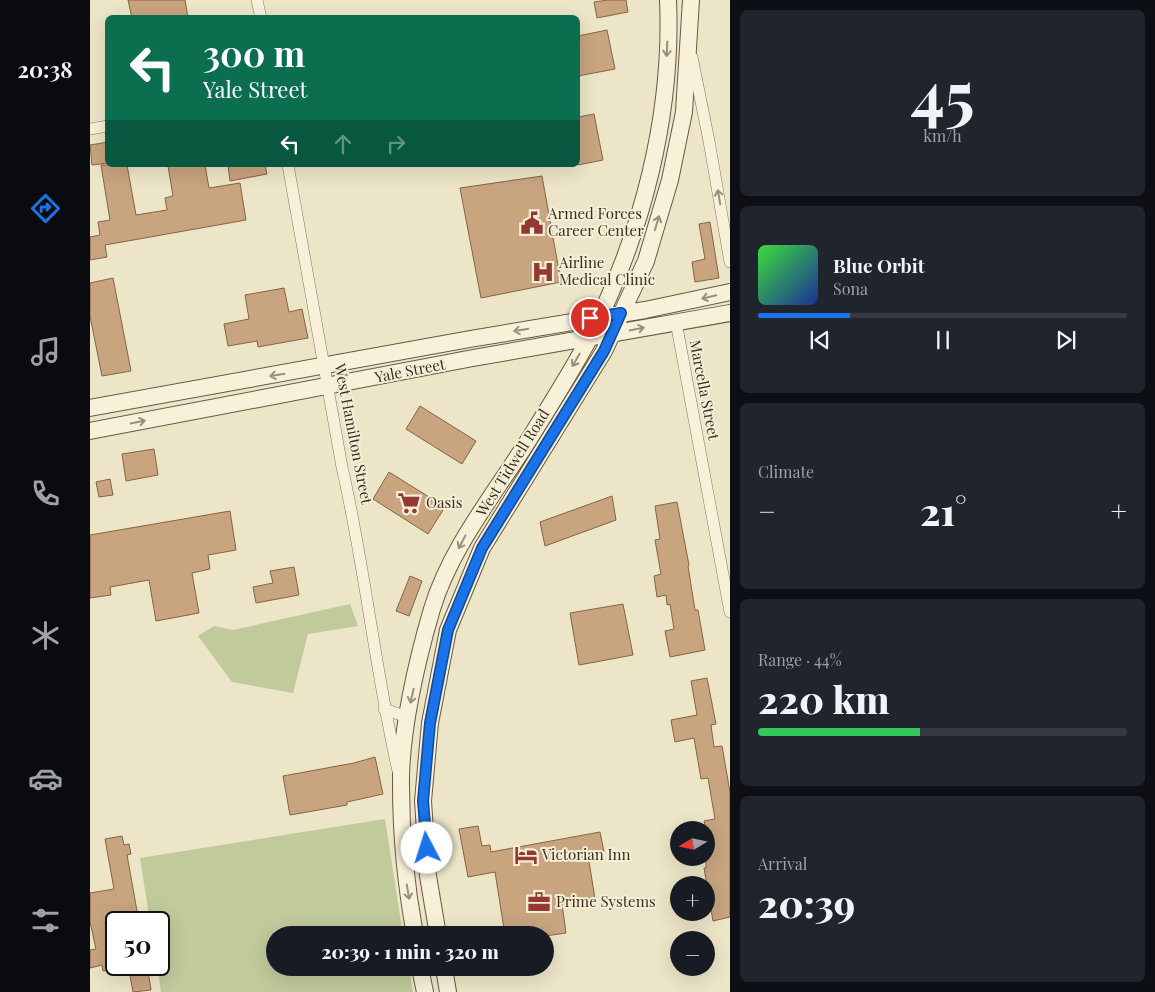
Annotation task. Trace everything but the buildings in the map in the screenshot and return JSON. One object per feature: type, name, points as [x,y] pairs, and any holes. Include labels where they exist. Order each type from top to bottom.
[{"type":"main road","name":"West Tidwell Road","points":[[414,926],[406,878],[400,784],[407,717],[433,608],[463,539],[532,435],[589,338],[632,237],[649,178],[663,110],[668,0]]},
{"type":"main road","name":"West Tidwell Road","points":[[436,926],[428,876],[423,801],[430,723],[448,630],[482,548],[613,333],[646,261],[670,180],[684,112],[691,0]]},
{"type":"main road","points":[[663,110],[684,112]]},
{"type":"main road","name":"Yale Street","points":[[90,408],[730,292]]},
{"type":"main road","name":"Yale Street","points":[[90,432],[473,358],[730,313]]},
{"type":"main road","points":[[470,339],[473,358]]},
{"type":"main road","points":[[108,405],[112,428]]},
{"type":"main road","points":[[480,516],[495,528]]},
{"type":"main road","points":[[407,717],[430,723]]},
{"type":"main road","points":[[418,926],[435,917]]},
{"type":"main road","points":[[422,976],[425,992]]},
{"type":"main road","points":[[445,976],[448,992]]},
{"type":"street","points":[[257,0],[260,15]]},
{"type":"street","points":[[688,42],[709,140],[730,262]]},
{"type":"street","points":[[90,129],[105,126]]},
{"type":"street","name":"West Hamilton Street","points":[[288,167],[352,511],[384,708],[400,784]]},
{"type":"street","name":"Marcella Street","points":[[676,322],[730,612]]},
{"type":"street","points":[[384,708],[407,717]]},
{"type":"green space","points":[[350,604],[358,626],[308,634],[293,693],[232,682],[198,636],[214,626],[233,630]]},
{"type":"green space","points":[[385,819],[402,926],[266,926],[266,976],[410,976],[413,992],[161,992],[159,976],[170,976],[170,911],[148,911],[140,858]]},
{"type":"place","name":"Armed Forces Career Center","points":[[532,223]]},
{"type":"place","name":"Airline Medical Clinic","points":[[543,272]]},
{"type":"place","name":"Oasis","points":[[409,503]]},
{"type":"place","name":"Victorian Inn","points":[[526,855]]},
{"type":"place","name":"Prime Systems","points":[[539,902]]},
{"type":"route","points":[[427,848],[423,801],[430,723],[448,630],[482,548],[604,351],[621,313],[590,318]]}]
